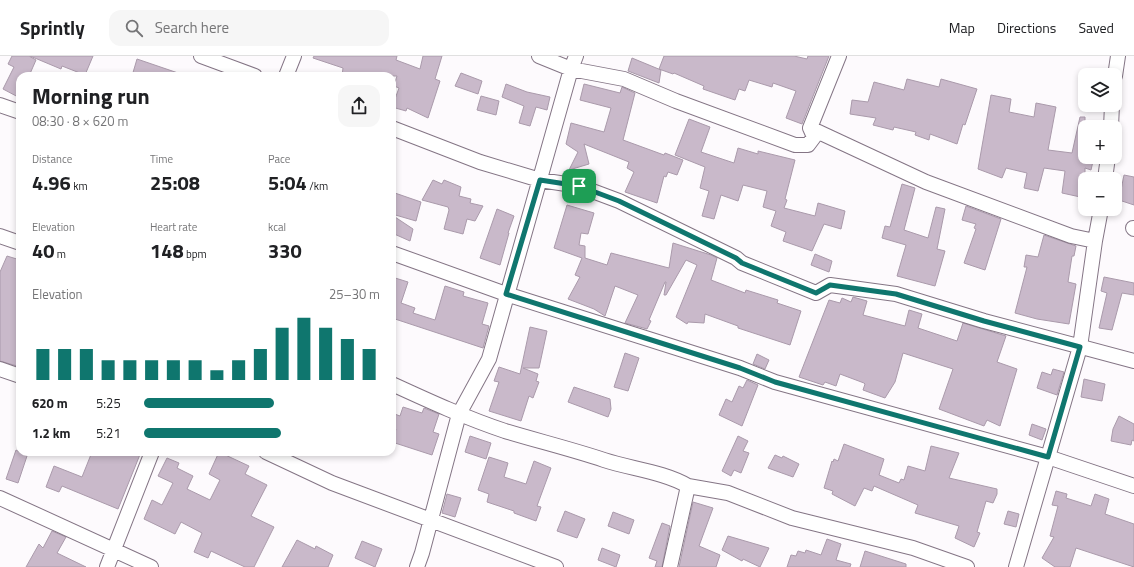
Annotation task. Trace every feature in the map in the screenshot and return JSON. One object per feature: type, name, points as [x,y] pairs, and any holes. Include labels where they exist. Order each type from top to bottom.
[{"type":"street","points":[[201,56],[244,72]]},
{"type":"street","points":[[288,72],[294,56]]},
{"type":"street","points":[[538,56],[574,62],[624,79],[676,101],[795,145],[808,145],[814,137],[810,128],[839,56]]},
{"type":"street","points":[[1116,68],[1118,56]]},
{"type":"street","points":[[416,567],[422,554],[431,522],[459,414],[489,359],[506,294],[574,62]]},
{"type":"street","points":[[0,105],[16,111]]},
{"type":"street","points":[[810,128],[926,182],[1071,236],[1095,241]]},
{"type":"street","points":[[396,130],[480,162],[540,180],[579,186],[619,201],[736,258],[742,263],[816,293],[830,285],[896,294],[984,321],[1134,361]]},
{"type":"street","points":[[1016,567],[1080,347],[1100,216]]},
{"type":"street","points":[[0,236],[16,242]]},
{"type":"street","points":[[396,254],[506,294],[740,368],[775,382],[1048,457],[1134,486]]},
{"type":"street","points":[[0,369],[16,375]]},
{"type":"street","points":[[396,386],[459,414],[505,431],[549,442],[626,467],[677,480],[688,486],[728,493],[792,518],[913,548],[967,567]]},
{"type":"street","points":[[107,567],[150,456]]},
{"type":"street","points":[[275,456],[332,483],[431,522],[556,567]]},
{"type":"street","points":[[670,567],[688,486]]},
{"type":"street","points":[[0,498],[152,567]]},
{"type":"building","points":[[12,56],[29,56],[36,60],[31,72],[16,72],[16,96],[3,89],[14,67],[8,64]]},
{"type":"building","points":[[30,56],[93,56],[86,72],[77,72],[62,66],[61,69]]},
{"type":"building","points":[[314,56],[397,56],[396,60],[420,69],[423,56],[442,56],[435,79],[440,81],[428,118],[407,108],[406,111],[396,108],[396,96],[399,88],[396,87],[396,72],[342,72],[343,68],[313,58]]},
{"type":"building","points":[[664,56],[794,56],[807,59],[808,56],[829,56],[802,124],[786,118],[796,91],[773,83],[772,87],[749,80],[745,91],[739,89],[735,100],[703,89],[704,86],[674,73],[673,74],[659,69]]},
{"type":"building","points":[[632,58],[661,70],[659,83],[628,71]]},
{"type":"building","points":[[137,59],[175,72],[133,72]]},
{"type":"building","points":[[461,73],[482,81],[478,94],[455,86]]},
{"type":"building","points":[[907,79],[939,87],[941,79],[977,89],[957,144],[930,134],[929,140],[915,135],[916,132],[894,127],[893,130],[873,125],[876,118],[850,114],[852,100],[868,102],[874,82],[904,90]]},
{"type":"building","points":[[506,84],[527,92],[550,97],[547,110],[536,107],[530,126],[519,123],[524,106],[502,97]]},
{"type":"building","points":[[584,84],[620,93],[622,87],[635,93],[623,140],[664,155],[665,153],[683,160],[677,175],[668,172],[666,177],[664,176],[657,203],[625,192],[634,172],[627,168],[629,162],[584,144],[589,164],[569,170],[578,152],[566,144],[571,123],[604,132],[611,108],[580,100]]},
{"type":"building","points":[[991,95],[1011,99],[1009,112],[1034,117],[1036,103],[1056,107],[1048,150],[1072,153],[1078,126],[1078,164],[1092,164],[1091,170],[1085,168],[1085,172],[1078,172],[1078,196],[1062,193],[1065,171],[1044,168],[1038,191],[1024,188],[1027,173],[1006,168],[1002,178],[978,169]]},
{"type":"building","points":[[481,96],[499,101],[496,115],[477,110]]},
{"type":"building","points":[[1080,117],[1085,117],[1085,120],[1079,120]]},
{"type":"building","points":[[689,119],[710,127],[701,152],[734,163],[738,148],[758,154],[758,151],[795,160],[784,208],[815,216],[818,203],[845,211],[841,229],[824,224],[812,251],[783,241],[786,232],[771,226],[776,211],[763,207],[767,191],[743,185],[738,201],[721,195],[714,219],[702,216],[709,191],[700,188],[705,167],[675,155]]},
{"type":"building","points":[[1124,175],[1134,177],[1134,205],[1122,201],[1122,185]]},
{"type":"building","points":[[433,180],[442,184],[444,180],[461,187],[459,196],[471,199],[470,203],[483,206],[475,221],[467,219],[463,234],[444,229],[449,210],[448,207],[422,200]]},
{"type":"building","points":[[902,184],[915,188],[904,230],[928,238],[936,207],[945,209],[937,249],[945,251],[935,286],[897,276],[906,245],[882,238],[885,226],[890,227]]},
{"type":"building","points":[[396,193],[421,202],[416,221],[396,215]]},
{"type":"building","points":[[567,205],[594,213],[588,234],[581,233],[579,245],[585,246],[585,258],[607,265],[611,253],[669,268],[673,243],[711,255],[717,258],[711,280],[745,293],[746,290],[778,300],[777,303],[801,311],[790,345],[738,328],[738,326],[705,314],[704,323],[688,322],[687,324],[676,317],[697,265],[686,260],[666,295],[664,295],[665,282],[649,320],[651,321],[647,329],[625,323],[638,295],[615,286],[605,316],[594,309],[568,299],[580,277],[575,275],[582,258],[554,248]]},
{"type":"building","points":[[966,206],[1001,219],[985,270],[964,263],[976,229],[974,228],[976,224],[962,220]]},
{"type":"building","points":[[497,209],[514,216],[500,265],[480,258]]},
{"type":"building","points":[[396,218],[413,229],[410,241],[396,235]]},
{"type":"building","points":[[1044,235],[1076,246],[1074,256],[1072,256],[1068,282],[1076,284],[1069,324],[1037,319],[1015,313],[1027,267],[1024,267],[1026,255],[1038,257]]},
{"type":"building","points":[[815,254],[832,261],[829,272],[811,265]]},
{"type":"building","points":[[7,256],[16,259],[16,366],[0,361],[0,272]]},
{"type":"building","points":[[1104,277],[1134,283],[1134,295],[1122,293],[1112,330],[1099,328],[1107,293],[1101,291]]},
{"type":"building","points":[[396,278],[408,282],[401,303],[415,308],[413,313],[435,320],[445,286],[464,292],[463,296],[488,303],[482,324],[489,326],[483,348],[396,319]]},
{"type":"building","points":[[853,297],[867,301],[863,315],[905,326],[909,310],[922,314],[918,328],[957,341],[963,323],[1006,336],[997,362],[1017,369],[1000,426],[987,420],[984,426],[939,409],[953,369],[903,353],[895,382],[885,398],[863,390],[864,383],[840,374],[836,386],[825,382],[823,385],[799,377],[829,300],[840,303],[842,298],[851,302]]},
{"type":"building","points":[[530,327],[547,331],[539,368],[523,368],[538,374],[536,381],[539,382],[533,398],[529,396],[521,421],[489,411],[499,382],[494,381],[499,367],[520,374]]},
{"type":"building","points":[[625,353],[639,358],[628,391],[614,387]]},
{"type":"building","points":[[757,354],[769,360],[765,369],[753,364]]},
{"type":"building","points":[[1053,369],[1064,372],[1057,395],[1037,388],[1042,372],[1051,375]]},
{"type":"building","points":[[1084,379],[1105,384],[1102,401],[1081,397]]},
{"type":"building","points":[[747,380],[758,385],[742,426],[719,415],[726,399],[732,402],[739,386],[743,388]]},
{"type":"building","points":[[574,387],[610,399],[611,409],[608,417],[568,402]]},
{"type":"building","points":[[403,407],[422,413],[424,408],[439,414],[433,432],[439,434],[432,455],[396,443],[396,414],[400,416]]},
{"type":"building","points":[[1119,416],[1134,424],[1134,441],[1132,440],[1131,445],[1111,441],[1113,429]]},
{"type":"building","points":[[1032,424],[1046,429],[1042,440],[1029,435]]},
{"type":"building","points":[[470,436],[491,443],[486,459],[465,452]]},
{"type":"building","points":[[738,436],[748,441],[743,451],[749,453],[741,473],[734,470],[731,476],[722,471]]},
{"type":"building","points":[[844,444],[884,459],[879,475],[899,483],[901,479],[904,480],[908,466],[925,471],[931,446],[959,453],[949,478],[997,489],[997,494],[993,503],[986,501],[977,532],[980,533],[974,547],[955,538],[959,526],[915,513],[918,505],[874,486],[872,491],[864,488],[855,506],[832,494],[833,491],[824,488],[832,461],[833,462],[834,459],[838,461]]},
{"type":"building","points":[[16,450],[16,456],[27,456],[18,483],[6,479]]},
{"type":"building","points":[[775,455],[782,458],[783,456],[799,464],[793,477],[768,468]]},
{"type":"building","points":[[90,456],[139,456],[118,509],[62,486],[59,492],[46,487],[54,466],[82,477]]},
{"type":"building","points":[[217,456],[228,456],[249,466],[245,474],[267,485],[251,516],[274,527],[254,567],[245,567],[211,551],[208,558],[194,552],[202,533],[181,522],[175,534],[144,519],[152,500],[162,505],[173,483],[158,476],[167,458],[179,463],[177,468],[193,476],[187,489],[210,500],[220,480],[209,474]]},
{"type":"building","points":[[489,457],[508,463],[504,477],[526,484],[534,461],[551,468],[537,506],[541,507],[536,521],[514,513],[514,511],[487,502],[489,494],[478,490]]},
{"type":"building","points":[[1056,491],[1067,494],[1066,498],[1091,506],[1095,494],[1109,499],[1105,514],[1134,524],[1134,567],[1076,548],[1070,567],[1055,567],[1042,558],[1054,537],[1050,536],[1058,506],[1052,505]]},
{"type":"building","points":[[447,494],[461,498],[455,517],[442,513]]},
{"type":"building","points":[[693,502],[713,508],[699,546],[720,555],[716,567],[679,567]]},
{"type":"building","points":[[565,511],[585,519],[577,538],[557,531]]},
{"type":"building","points":[[1008,511],[1019,514],[1016,527],[1004,524]]},
{"type":"building","points":[[613,512],[634,520],[629,534],[608,526]]},
{"type":"building","points":[[662,523],[670,526],[662,567],[655,567],[657,561],[649,558]]},
{"type":"building","points":[[52,531],[66,537],[57,553],[86,567],[26,567],[39,544],[43,548]]},
{"type":"building","points":[[728,536],[769,548],[760,567],[743,559],[742,561],[722,550]]},
{"type":"building","points":[[827,539],[841,544],[836,560],[851,564],[850,567],[787,567],[791,555],[796,556],[798,551],[805,553],[806,550],[821,555]]},
{"type":"building","points":[[297,540],[315,549],[316,546],[333,555],[328,567],[282,567]]},
{"type":"building","points":[[362,541],[382,549],[375,567],[355,558]]},
{"type":"building","points":[[602,548],[620,555],[616,567],[598,560]]},
{"type":"building","points":[[865,551],[906,564],[906,567],[860,567]]},
{"type":"route","points":[[540,180],[579,186],[619,201],[688,237],[736,258],[742,263],[816,293],[830,285],[896,294],[984,321],[1080,347],[1048,457],[775,382],[740,368],[506,294],[540,180]]}]
